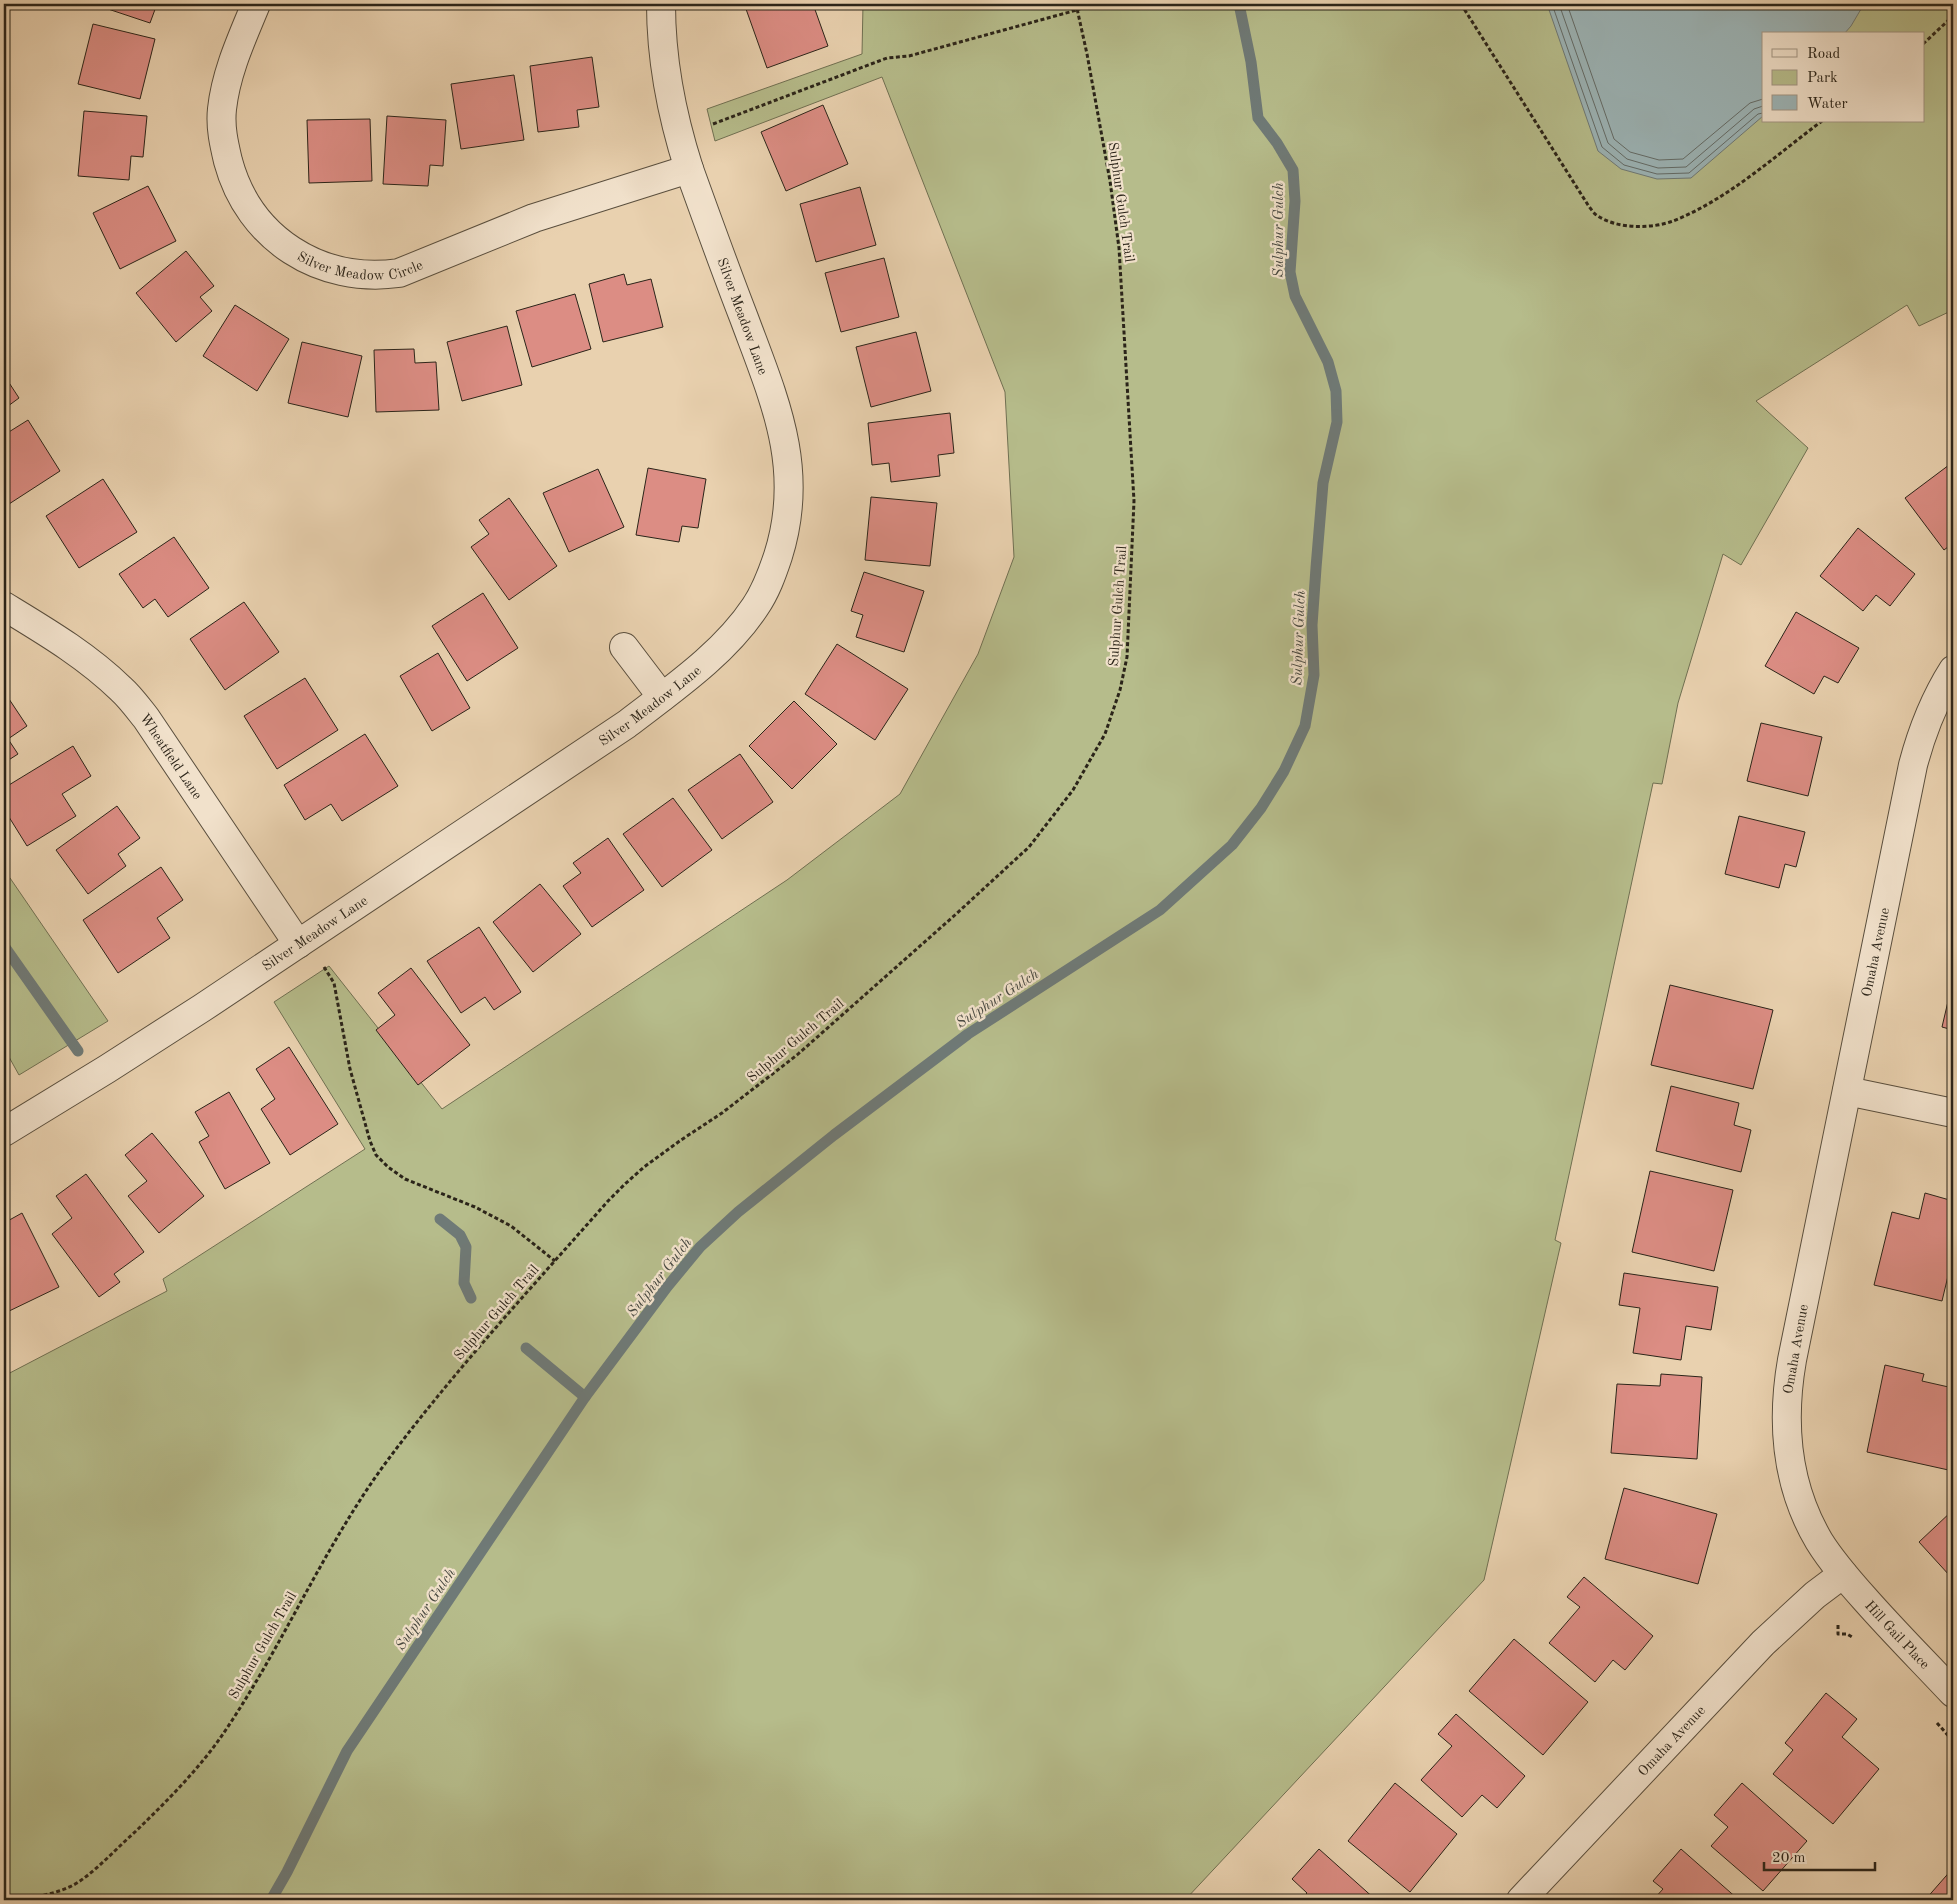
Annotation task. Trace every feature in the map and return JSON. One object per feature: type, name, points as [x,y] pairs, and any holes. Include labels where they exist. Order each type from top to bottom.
[{"type":"street","name":"Silver Meadow Circle","points":[[256,4],[232,64],[222,109],[224,144],[229,165],[236,187],[250,210],[280,244],[298,255],[330,268],[355,274],[381,276],[400,273],[534,218],[688,169]]},
{"type":"street","name":"Silver Meadow Lane","points":[[4,1132],[108,1069],[587,751],[694,673],[740,626],[764,592],[783,539],[790,494],[785,447],[773,397],[688,169],[677,134],[667,82],[661,4]]},
{"type":"street","name":"Wheatfield Lane","points":[[4,606],[61,642],[122,689],[146,718],[298,944]]},
{"type":"street","points":[[624,647],[662,697]]},
{"type":"street","name":"Omaha Avenue","points":[[1521,1900],[1763,1642],[1809,1600],[1843,1574],[1818,1540],[1802,1505],[1791,1466],[1786,1421],[1787,1390],[1913,765],[1925,723],[1953,670]]},
{"type":"street","points":[[1847,1091],[1953,1113]]},
{"type":"street","name":"Hill Gail Place","points":[[1843,1574],[1878,1615],[1953,1693]]},
{"type":"path","name":"Sulphur Gulch Trail","points":[[4,1896],[18,1900],[48,1895],[79,1882],[154,1814],[195,1769],[222,1735],[354,1510],[386,1462],[486,1340],[555,1261],[625,1184],[681,1140],[722,1113],[797,1055],[941,928],[1028,847],[1073,790],[1105,734],[1120,690],[1126,657],[1134,501],[1119,248],[1110,181],[1076,4]]},
{"type":"path","points":[[713,124],[887,58],[909,56],[1077,10],[1091,4]]},
{"type":"path","points":[[1461,4],[1588,205],[1598,216],[1615,223],[1631,226],[1651,226],[1671,222],[1686,215],[1716,199],[1821,122]]},
{"type":"path","points":[[1924,43],[1953,16]]},
{"type":"path","points":[[324,967],[334,983],[350,1069],[370,1141],[376,1154],[388,1167],[405,1179],[476,1206],[511,1226],[555,1261]]},
{"type":"green space","points":[[863,4],[1953,4],[1953,310],[1919,326],[1907,305],[1756,401],[1808,448],[1741,565],[1723,554],[1678,703],[1662,784],[1653,783],[1555,1240],[1561,1243],[1484,1580],[1185,1900],[4,1900],[4,1376],[167,1291],[163,1279],[365,1149],[274,1002],[329,966],[442,1109],[787,880],[900,794],[978,654],[1014,557],[1005,392],[882,77],[715,141],[707,109],[862,54]]},
{"type":"green space","points":[[4,871],[108,1021],[19,1075],[4,1048]]},
{"type":"water","points":[[1547,4],[1864,4],[1846,32],[1762,32],[1762,117],[1691,178],[1657,179],[1621,169],[1598,151]]},
{"type":"building","points":[[107,4],[157,4],[150,23],[105,8]]},
{"type":"building","points":[[159,4],[175,4],[174,8]]},
{"type":"building","points":[[761,4],[813,4],[828,46],[767,68],[746,9]]},
{"type":"building","points":[[93,24],[155,39],[140,99],[78,84]]},
{"type":"building","points":[[592,57],[599,107],[577,110],[579,127],[538,132],[530,66]]},
{"type":"building","points":[[514,75],[524,140],[461,149],[451,84]]},
{"type":"building","points":[[823,105],[848,164],[786,191],[761,132]]},
{"type":"building","points":[[84,111],[147,116],[143,157],[131,156],[129,180],[78,176]]},
{"type":"building","points":[[387,116],[446,120],[443,166],[430,165],[428,186],[383,184]]},
{"type":"building","points":[[370,119],[372,181],[309,183],[307,120]]},
{"type":"building","points":[[148,186],[176,241],[120,269],[93,213]]},
{"type":"building","points":[[860,187],[876,245],[816,262],[800,204]]},
{"type":"building","points":[[186,251],[214,286],[200,297],[212,311],[176,342],[136,293]]},
{"type":"building","points":[[884,258],[899,317],[841,332],[825,273]]},
{"type":"building","points":[[624,274],[627,285],[651,279],[663,327],[603,342],[589,284]]},
{"type":"building","points":[[575,294],[591,349],[532,367],[516,311]]},
{"type":"building","points":[[235,305],[289,339],[257,391],[203,356]]},
{"type":"building","points":[[507,326],[522,385],[462,401],[447,342]]},
{"type":"building","points":[[916,332],[931,391],[871,407],[856,347]]},
{"type":"building","points":[[302,342],[362,356],[348,417],[288,403]]},
{"type":"building","points":[[414,349],[415,363],[436,362],[439,410],[376,412],[374,350]]},
{"type":"building","points":[[4,375],[19,398],[4,409]]},
{"type":"building","points":[[950,413],[954,453],[938,455],[940,476],[891,482],[889,463],[872,465],[868,423]]},
{"type":"building","points":[[28,420],[60,471],[9,504],[4,496],[4,435]]},
{"type":"building","points":[[1953,462],[1953,543],[1944,550],[1905,498]]},
{"type":"building","points":[[648,468],[706,479],[698,528],[682,526],[679,542],[636,535]]},
{"type":"building","points":[[598,469],[624,527],[569,552],[543,493]]},
{"type":"building","points":[[103,479],[137,532],[79,568],[46,516]]},
{"type":"building","points":[[871,497],[937,503],[930,566],[865,560]]},
{"type":"building","points":[[509,498],[557,566],[509,600],[471,547],[489,534],[479,520]]},
{"type":"building","points":[[1858,528],[1915,574],[1890,606],[1876,595],[1863,611],[1820,576]]},
{"type":"building","points":[[174,537],[209,588],[168,617],[155,599],[143,608],[119,574]]},
{"type":"building","points":[[864,572],[924,591],[904,652],[856,637],[863,615],[851,611]]},
{"type":"building","points":[[483,593],[518,648],[467,681],[432,626]]},
{"type":"building","points":[[244,602],[279,652],[225,690],[190,639]]},
{"type":"building","points":[[1796,612],[1859,648],[1838,683],[1824,676],[1814,694],[1765,666]]},
{"type":"building","points":[[837,644],[908,689],[875,740],[805,694]]},
{"type":"building","points":[[438,653],[470,708],[432,731],[400,676]]},
{"type":"building","points":[[305,678],[338,730],[277,769],[244,716]]},
{"type":"building","points":[[7,696],[27,726],[8,739],[18,754],[4,763],[4,698]]},
{"type":"building","points":[[794,701],[837,744],[792,789],[749,746]]},
{"type":"building","points":[[1761,723],[1822,737],[1808,796],[1747,781]]},
{"type":"building","points":[[365,734],[398,786],[342,821],[331,804],[305,820],[284,785]]},
{"type":"building","points":[[73,746],[91,776],[62,794],[76,816],[27,846],[4,809],[4,788]]},
{"type":"building","points":[[740,754],[773,802],[722,839],[688,790]]},
{"type":"building","points":[[673,798],[712,850],[662,887],[623,834]]},
{"type":"building","points":[[117,806],[140,838],[118,854],[126,866],[88,894],[56,850]]},
{"type":"building","points":[[1739,816],[1805,832],[1796,867],[1785,864],[1779,888],[1725,874]]},
{"type":"building","points":[[608,838],[644,890],[592,927],[563,886],[581,873],[573,863]]},
{"type":"building","points":[[161,867],[183,900],[157,918],[170,938],[118,973],[83,920]]},
{"type":"building","points":[[540,884],[581,934],[533,972],[493,922]]},
{"type":"building","points":[[479,927],[521,992],[494,1010],[485,997],[461,1013],[427,961]]},
{"type":"building","points":[[411,968],[470,1045],[418,1085],[376,1030],[395,1015],[378,993]]},
{"type":"building","points":[[1953,980],[1953,1030],[1942,1027]]},
{"type":"building","points":[[1670,985],[1773,1010],[1753,1089],[1651,1065]]},
{"type":"building","points":[[289,1047],[338,1124],[290,1155],[261,1109],[275,1099],[256,1069]]},
{"type":"building","points":[[1671,1086],[1739,1103],[1734,1125],[1751,1130],[1741,1172],[1656,1151]]},
{"type":"building","points":[[229,1092],[270,1163],[225,1189],[199,1142],[209,1136],[195,1112]]},
{"type":"building","points":[[152,1133],[204,1196],[159,1233],[128,1196],[147,1181],[125,1155]]},
{"type":"building","points":[[1650,1171],[1733,1190],[1714,1271],[1632,1252]]},
{"type":"building","points":[[86,1174],[144,1252],[114,1274],[120,1282],[99,1297],[52,1234],[72,1218],[56,1196]]},
{"type":"building","points":[[1925,1193],[1953,1201],[1953,1255],[1942,1301],[1874,1285],[1892,1212],[1919,1219]]},
{"type":"building","points":[[22,1213],[59,1287],[5,1313],[4,1223]]},
{"type":"building","points":[[1624,1273],[1718,1287],[1711,1330],[1686,1326],[1681,1360],[1633,1353],[1640,1308],[1619,1305]]},
{"type":"building","points":[[1885,1365],[1924,1374],[1922,1381],[1953,1388],[1953,1471],[1867,1452]]},
{"type":"building","points":[[1661,1374],[1702,1377],[1697,1459],[1611,1453],[1617,1384],[1660,1386]]},
{"type":"building","points":[[1624,1488],[1717,1514],[1698,1584],[1605,1559]]},
{"type":"building","points":[[1953,1510],[1953,1573],[1950,1576],[1919,1542]]},
{"type":"building","points":[[1584,1577],[1653,1636],[1625,1670],[1613,1660],[1595,1682],[1549,1643],[1580,1607],[1567,1597]]},
{"type":"building","points":[[1514,1639],[1588,1702],[1543,1755],[1469,1691]]},
{"type":"building","points":[[1826,1693],[1857,1719],[1842,1737],[1879,1769],[1833,1824],[1773,1774],[1793,1750],[1785,1743]]},
{"type":"building","points":[[1456,1714],[1525,1776],[1497,1808],[1482,1795],[1462,1817],[1421,1780],[1452,1746],[1438,1734]]},
{"type":"building","points":[[1395,1783],[1457,1834],[1410,1892],[1348,1841]]},
{"type":"building","points":[[1742,1783],[1807,1841],[1763,1891],[1711,1846],[1728,1827],[1714,1815]]},
{"type":"building","points":[[1319,1849],[1376,1900],[1300,1900],[1307,1893],[1292,1879]]},
{"type":"building","points":[[1681,1849],[1739,1900],[1653,1900],[1663,1889],[1653,1881]]},
{"type":"building","points":[[1953,1868],[1953,1900],[1925,1900]]},
{"type":"waterway","name":"Sulphur Gulch","points":[[271,1900],[287,1872],[347,1751],[585,1397],[667,1287],[700,1247],[738,1212],[834,1135],[968,1034],[1160,910],[1232,845],[1261,808],[1284,771],[1305,726],[1314,675],[1312,625],[1316,568],[1323,483],[1337,422],[1336,391],[1328,362],[1295,296],[1290,272],[1295,201],[1293,170],[1277,143],[1258,118],[1251,62],[1239,4]]},
{"type":"waterway","points":[[4,946],[78,1051]]},
{"type":"waterway","points":[[440,1219],[460,1235],[466,1247],[464,1283],[471,1298]]},
{"type":"waterway","points":[[526,1348],[585,1397]]}]
